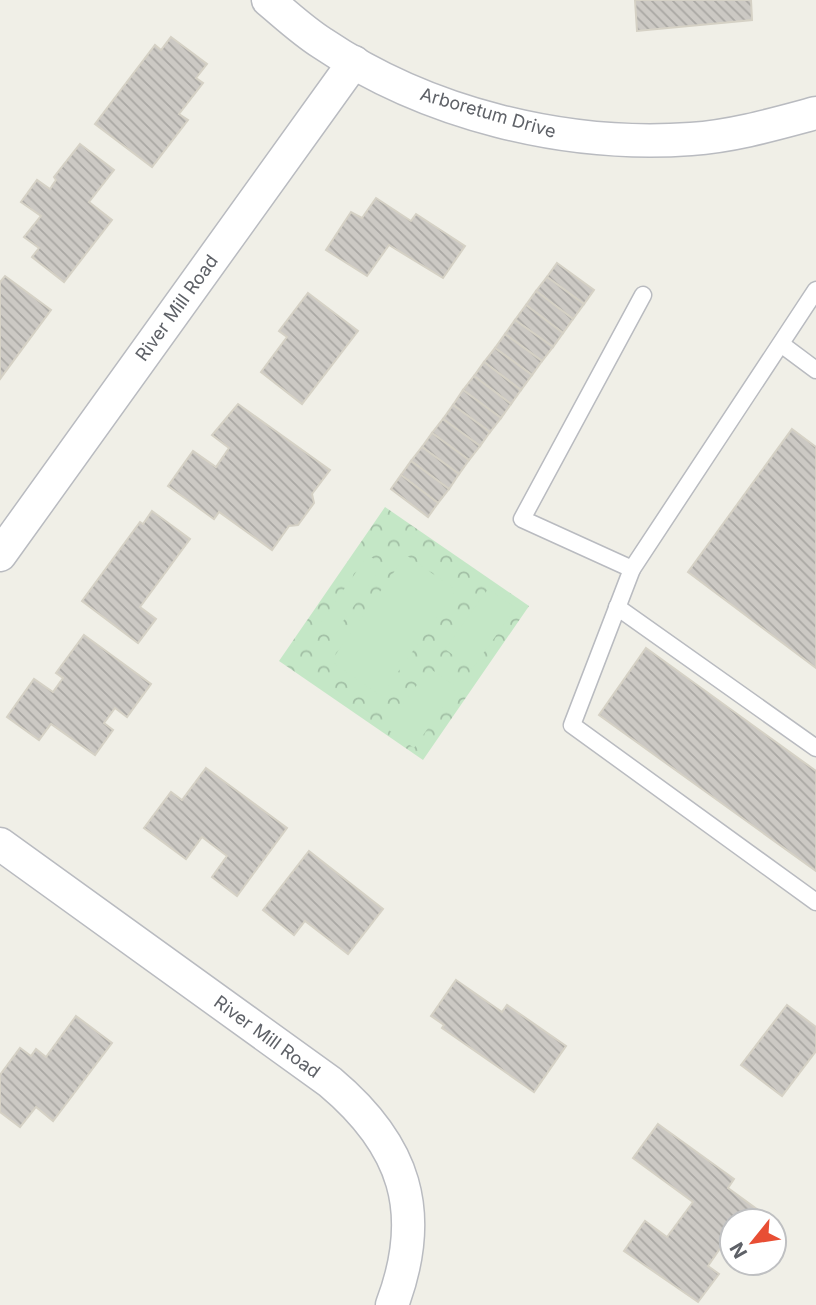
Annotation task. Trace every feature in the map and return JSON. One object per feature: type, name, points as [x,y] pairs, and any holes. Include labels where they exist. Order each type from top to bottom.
[{"type":"street","name":"Arboretum Drive","points":[[268,0],[321,43],[414,93],[546,132],[619,140],[692,139],[763,128],[816,113]]},
{"type":"street","name":"River Mill Road","points":[[0,555],[354,62]]},
{"type":"street","name":"River Mill Road","points":[[0,844],[330,1082],[359,1107],[396,1161],[406,1188],[409,1244],[403,1277],[392,1305]]},
{"type":"lane","points":[[816,290],[632,569],[572,725],[816,902]]},
{"type":"lane","points":[[632,569],[522,519],[643,295]]},
{"type":"lane","points":[[780,344],[816,370]]},
{"type":"lane","points":[[617,607],[816,748]]},
{"type":"green space","points":[[385,507],[529,606],[423,760],[279,661]]},
{"type":"green space","points":[[368,555],[383,565],[334,634],[319,625]]},
{"type":"green space","points":[[406,555],[456,590],[381,696],[331,661]]},
{"type":"green space","points":[[488,589],[516,608],[472,669],[445,649]]},
{"type":"green space","points":[[429,668],[457,687],[414,748],[386,728]]},
{"type":"building","points":[[635,0],[751,0],[752,20],[637,31]]},
{"type":"building","points":[[171,37],[207,64],[196,78],[203,83],[179,114],[188,120],[152,167],[95,124],[155,45],[161,50]]},
{"type":"building","points":[[80,144],[114,170],[89,202],[112,220],[64,282],[32,257],[39,248],[24,237],[41,216],[21,202],[37,180],[50,189],[56,180],[54,177]]},
{"type":"building","points":[[376,198],[411,221],[416,214],[465,246],[443,278],[389,245],[367,276],[326,250],[351,212],[362,218]]},
{"type":"building","points":[[557,263],[594,290],[584,304],[547,277]]},
{"type":"building","points":[[5,276],[51,310],[0,379],[0,282]]},
{"type":"building","points":[[547,277],[584,304],[573,319],[536,291]]},
{"type":"building","points":[[536,291],[573,319],[563,333],[526,305]]},
{"type":"building","points":[[308,293],[358,331],[302,404],[261,372],[287,337],[279,331]]},
{"type":"building","points":[[526,305],[563,333],[553,347],[515,320]]},
{"type":"building","points":[[515,320],[553,347],[542,361],[505,334]]},
{"type":"building","points":[[505,334],[542,361],[532,375],[495,348]]},
{"type":"building","points":[[495,348],[532,375],[521,390],[484,362]]},
{"type":"building","points":[[484,362],[521,390],[511,404],[474,376]]},
{"type":"building","points":[[474,376],[511,404],[501,418],[463,390]]},
{"type":"building","points":[[463,390],[501,418],[490,432],[453,405]]},
{"type":"building","points":[[238,404],[330,470],[312,494],[314,503],[298,525],[289,526],[272,550],[219,512],[214,519],[168,486],[193,451],[216,467],[229,448],[212,435]]},
{"type":"building","points":[[453,405],[490,432],[480,446],[443,419]]},
{"type":"building","points":[[443,419],[480,446],[469,460],[432,433]]},
{"type":"building","points":[[792,429],[816,447],[816,668],[688,572]]},
{"type":"building","points":[[432,433],[469,460],[459,474],[422,447]]},
{"type":"building","points":[[422,447],[459,474],[449,489],[411,461]]},
{"type":"building","points":[[411,461],[449,489],[438,503],[401,475]]},
{"type":"building","points":[[401,475],[438,503],[428,517],[391,489]]},
{"type":"building","points":[[152,511],[190,539],[140,607],[156,619],[138,643],[82,601],[140,522],[143,524]]},
{"type":"building","points":[[84,635],[151,684],[127,717],[115,708],[104,723],[113,730],[95,755],[51,724],[39,740],[7,717],[34,679],[53,692],[63,678],[56,673]]},
{"type":"building","points":[[646,648],[816,771],[816,871],[599,715]]},
{"type":"building","points":[[206,768],[287,828],[237,896],[212,877],[227,856],[202,837],[186,859],[144,828],[171,792],[182,800]]},
{"type":"building","points":[[309,851],[383,909],[348,954],[305,921],[294,935],[263,910]]},
{"type":"building","points":[[456,980],[502,1012],[507,1005],[566,1046],[534,1092],[442,1028],[444,1025],[431,1016]]},
{"type":"building","points":[[787,1005],[816,1027],[816,1051],[782,1096],[741,1065]]},
{"type":"building","points":[[76,1016],[112,1043],[53,1121],[36,1107],[20,1127],[0,1112],[0,1075],[20,1048],[31,1056],[36,1049],[46,1057]]},
{"type":"building","points":[[658,1124],[734,1179],[728,1188],[754,1207],[718,1207],[718,1251],[708,1266],[718,1275],[698,1302],[624,1251],[645,1221],[667,1237],[693,1202],[633,1158]]}]
